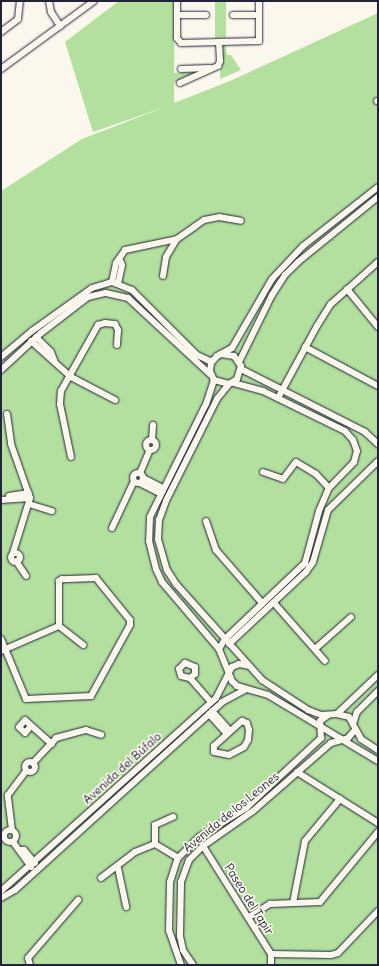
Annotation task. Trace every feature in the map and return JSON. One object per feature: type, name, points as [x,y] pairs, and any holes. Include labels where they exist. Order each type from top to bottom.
[{"type":"street","points":[[1,32],[18,19],[20,1]]},
{"type":"street","points":[[49,1],[51,12],[60,26]]},
{"type":"street","points":[[1,69],[94,1]]},
{"type":"street","points":[[177,1],[178,42],[259,41],[259,1]]},
{"type":"street","points":[[177,15],[206,15]]},
{"type":"street","points":[[233,15],[259,15]]},
{"type":"street","points":[[180,83],[213,68],[220,61],[219,42]]},
{"type":"street","points":[[181,69],[213,68]]},
{"type":"street","points":[[378,187],[286,263],[265,290],[232,348],[213,360],[210,367],[212,378],[206,404],[162,490],[150,517],[149,540],[154,562],[162,582],[219,649],[232,681],[246,690],[268,696],[378,761]]},
{"type":"street","points":[[239,362],[272,295],[286,275],[302,258],[378,197]]},
{"type":"street","points":[[115,283],[122,265],[120,260],[126,250],[180,237],[209,219],[224,218],[241,221]]},
{"type":"street","points":[[163,276],[164,261],[169,251],[180,237]]},
{"type":"street","points":[[160,243],[169,251]]},
{"type":"street","points":[[278,398],[305,347],[331,304],[378,262]]},
{"type":"street","points":[[1,357],[32,331],[92,288],[115,283],[132,290],[197,354],[210,361],[213,360]]},
{"type":"street","points":[[347,289],[378,326]]},
{"type":"street","points":[[1,370],[34,339],[88,297],[106,293],[121,295],[141,309],[212,378],[231,384],[251,386],[278,398],[345,431],[356,445],[356,458],[329,488],[319,511],[305,564],[262,604],[219,649]]},
{"type":"street","points":[[71,456],[59,398],[98,325],[105,323],[115,324],[118,330],[117,345]]},
{"type":"street","points":[[34,339],[46,357],[54,360],[71,377],[115,400]]},
{"type":"street","points":[[305,347],[378,386]]},
{"type":"street","points":[[221,354],[230,354],[239,362],[241,369],[281,391],[340,420],[377,442]]},
{"type":"street","points":[[241,369],[231,384],[217,399],[166,501],[159,520],[158,539],[167,570],[176,584],[268,685],[308,710],[327,716],[337,714],[347,716],[361,739],[378,750]]},
{"type":"street","points":[[7,414],[11,444],[30,498],[13,553],[10,558],[16,561],[26,576]]},
{"type":"street","points":[[337,427],[340,420]]},
{"type":"street","points":[[112,528],[139,479],[150,450],[156,446],[152,440],[154,425]]},
{"type":"street","points":[[227,641],[274,603],[311,566],[328,510],[378,461]]},
{"type":"street","points":[[263,472],[284,479],[296,462],[316,474],[329,488]]},
{"type":"street","points":[[139,479],[162,490]]},
{"type":"street","points":[[1,496],[30,498],[52,511]]},
{"type":"street","points":[[1,500],[30,498]]},
{"type":"street","points":[[206,521],[216,550],[262,604]]},
{"type":"street","points":[[1,639],[26,699],[87,698],[95,693],[130,622],[102,583],[90,577],[60,580],[59,626]]},
{"type":"street","points":[[274,603],[325,661]]},
{"type":"street","points":[[315,649],[351,617]]},
{"type":"street","points":[[59,626],[83,645]]},
{"type":"street","points":[[5,651],[59,626]]},
{"type":"street","points":[[229,671],[239,664],[251,668]]},
{"type":"street","name":"Avenida del Búfalo","points":[[1,898],[15,890],[211,702],[222,689],[229,671]]},
{"type":"street","points":[[337,714],[378,675]]},
{"type":"street","points":[[190,678],[211,702]]},
{"type":"street","points":[[222,689],[230,696]]},
{"type":"street","name":"Avenida del Búfalo","points":[[1,891],[210,712],[230,696],[246,690]]},
{"type":"street","name":"Avenida de los Leones","points":[[193,965],[183,950],[180,926],[182,874],[192,856],[203,846],[253,811],[331,743],[350,737],[358,712],[378,691]]},
{"type":"street","points":[[210,712],[229,733]]},
{"type":"street","name":"Avenida de los Leones","points":[[181,965],[171,939],[170,926],[171,876],[178,858],[185,849],[246,808],[320,738],[321,719],[327,716]]},
{"type":"street","points":[[241,722],[245,722],[249,730],[247,744],[233,754],[217,754],[213,751],[214,746],[229,733],[241,722]]},
{"type":"street","points":[[31,726],[52,744]]},
{"type":"street","points":[[13,842],[16,836],[12,830],[8,795],[26,771],[33,771],[35,767],[33,763],[56,738],[86,730],[102,735]]},
{"type":"street","points":[[297,772],[378,823]]},
{"type":"street","points":[[293,903],[305,841],[340,799]]},
{"type":"street","points":[[101,878],[118,868],[135,852],[155,844],[155,825],[173,817]]},
{"type":"street","points":[[12,830],[5,832],[4,837],[7,842],[13,842],[20,850],[24,850],[33,865]]},
{"type":"street","points":[[249,917],[270,904],[320,902],[378,832]]},
{"type":"street","name":"Avenida de los Leones","points":[[155,844],[178,858]]},
{"type":"street","name":"Paseo del Tapir","points":[[203,846],[271,954]]},
{"type":"street","points":[[185,849],[186,854],[192,856]]},
{"type":"street","points":[[118,868],[126,907]]},
{"type":"street","points":[[30,965],[28,958],[78,900]]},
{"type":"street","points":[[271,965],[271,954],[331,955],[338,953],[378,911]]},
{"type":"street","points":[[170,926],[175,923],[180,926]]},
{"type":"green space","points":[[119,1],[175,1],[174,73],[198,72],[174,83],[174,103],[230,81],[378,13],[378,965],[1,965],[1,191],[82,139],[165,107],[93,132],[65,42]]},
{"type":"green space","points":[[215,1],[226,1],[226,38],[215,38]]},
{"type":"green space","points":[[221,42],[225,42],[227,55],[231,55],[241,70],[220,79]]}]
